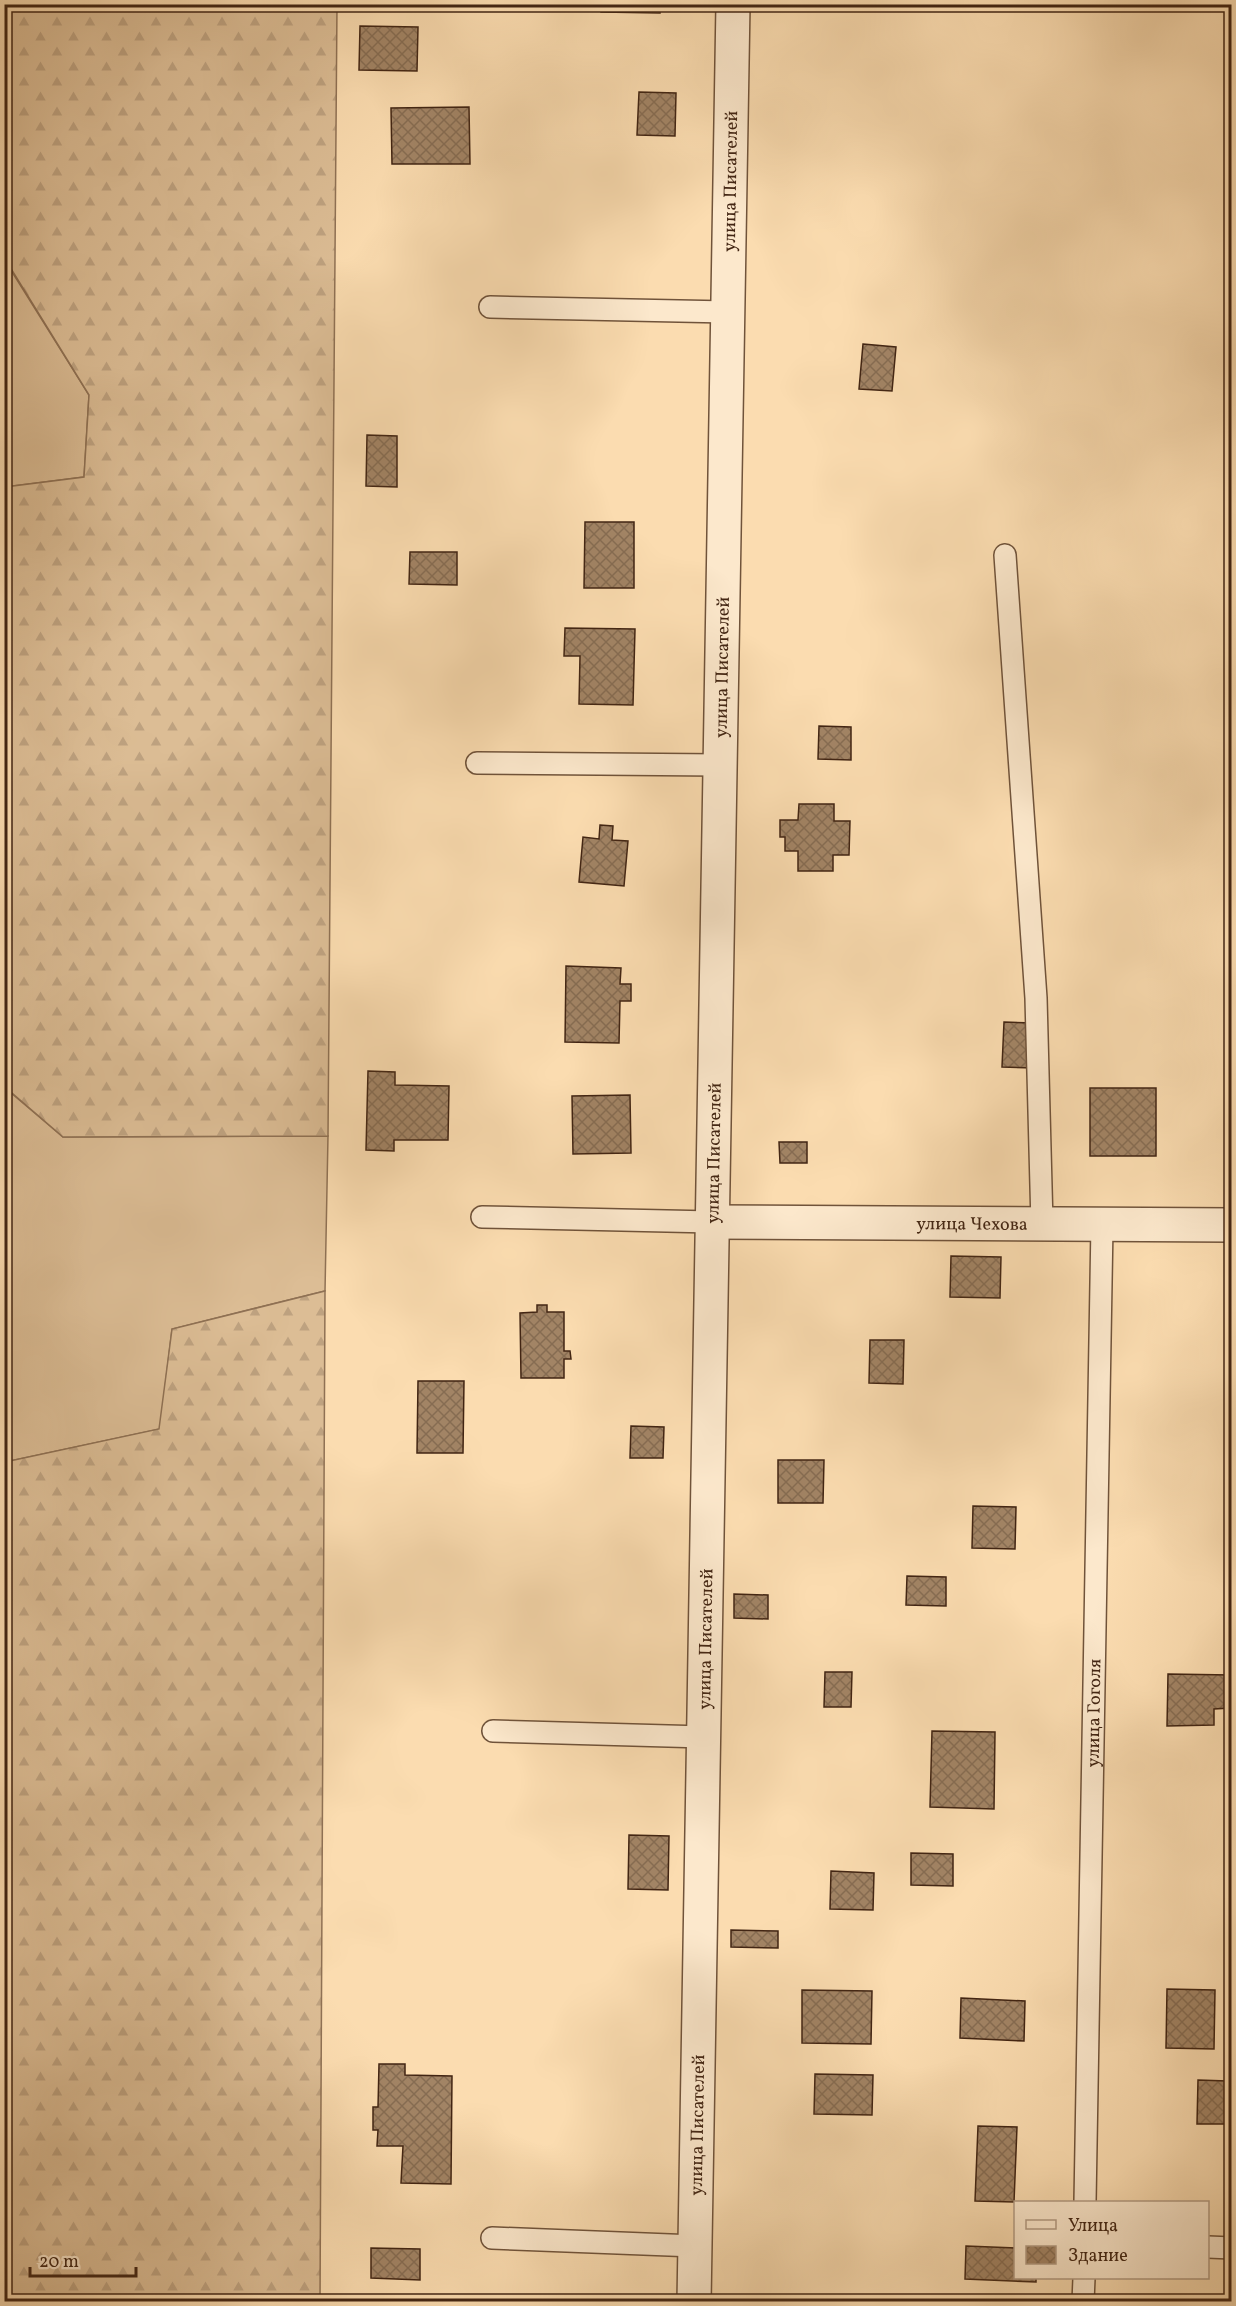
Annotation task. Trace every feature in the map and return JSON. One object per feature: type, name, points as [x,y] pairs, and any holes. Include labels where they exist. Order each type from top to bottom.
[{"type":"street","name":"улица Писателей","points":[[694,2301],[733,4]]},
{"type":"street","name":"улица Чехова","points":[[712,1222],[1232,1225]]},
{"type":"lane","points":[[490,307],[728,312]]},
{"type":"lane","points":[[1005,555],[1036,998],[1042,1224]]},
{"type":"lane","points":[[477,763],[720,765]]},
{"type":"lane","points":[[482,1217],[712,1222]]},
{"type":"lane","name":"улица Гоголя","points":[[1085,2201],[1102,1225]]},
{"type":"lane","points":[[493,1731],[704,1737]]},
{"type":"lane","points":[[492,2238],[695,2246]]},
{"type":"lane","points":[[1209,2247],[1232,2248]]},
{"type":"lane","points":[[1083,2301],[1084,2279]]},
{"type":"green space","points":[[5,4],[337,5],[328,1136],[63,1137],[5,1087],[4,939],[11,926],[4,901],[5,487],[84,477],[89,395],[5,259]]},
{"type":"green space","points":[[4,259],[89,395],[84,477],[5,487]]},
{"type":"green space","points":[[4,1087],[63,1137],[328,1136],[325,1291],[172,1329],[160,1429],[5,1462]]},
{"type":"green space","points":[[325,1291],[320,2301],[5,2301],[5,1462],[159,1429],[172,1329]]},
{"type":"building","points":[[601,4],[660,4],[660,13],[601,12]]},
{"type":"building","points":[[360,26],[418,27],[417,71],[359,70]]},
{"type":"building","points":[[639,92],[676,93],[675,136],[637,135]]},
{"type":"building","points":[[469,107],[470,164],[392,164],[391,108]]},
{"type":"building","points":[[863,344],[896,347],[892,391],[859,389]]},
{"type":"building","points":[[367,435],[397,436],[397,487],[366,486]]},
{"type":"building","points":[[585,522],[634,522],[634,588],[584,588]]},
{"type":"building","points":[[410,552],[457,552],[457,585],[409,584]]},
{"type":"building","points":[[565,628],[635,629],[633,705],[579,704],[580,656],[564,656]]},
{"type":"building","points":[[819,726],[851,727],[851,760],[818,759]]},
{"type":"building","points":[[799,804],[834,804],[834,821],[850,821],[849,855],[833,855],[833,871],[798,871],[798,851],[785,851],[785,837],[780,837],[780,820],[798,820]]},
{"type":"building","points":[[600,825],[613,826],[612,840],[628,841],[624,886],[579,882],[583,837],[599,839]]},
{"type":"building","points":[[566,966],[621,968],[620,984],[631,984],[631,1001],[620,1001],[619,1043],[565,1042]]},
{"type":"building","points":[[1004,1022],[1033,1023],[1033,1068],[1002,1067]]},
{"type":"building","points":[[368,1071],[395,1072],[395,1085],[449,1086],[448,1140],[394,1140],[394,1151],[366,1150]]},
{"type":"building","points":[[1090,1088],[1156,1088],[1156,1156],[1090,1156]]},
{"type":"building","points":[[630,1095],[631,1153],[573,1154],[572,1096]]},
{"type":"building","points":[[779,1142],[807,1142],[807,1163],[780,1163]]},
{"type":"building","points":[[951,1256],[1001,1257],[1000,1298],[950,1297]]},
{"type":"building","points":[[537,1305],[547,1305],[547,1312],[564,1312],[564,1351],[570,1351],[571,1359],[564,1359],[564,1378],[521,1378],[520,1313],[537,1312]]},
{"type":"building","points":[[870,1340],[904,1340],[903,1384],[869,1383]]},
{"type":"building","points":[[418,1381],[464,1381],[463,1453],[417,1453]]},
{"type":"building","points":[[631,1426],[664,1427],[663,1458],[630,1458]]},
{"type":"building","points":[[778,1460],[824,1460],[823,1503],[778,1503]]},
{"type":"building","points":[[973,1506],[1016,1507],[1015,1549],[972,1548]]},
{"type":"building","points":[[907,1576],[946,1577],[946,1606],[906,1605]]},
{"type":"building","points":[[734,1594],[768,1595],[768,1619],[734,1618]]},
{"type":"building","points":[[825,1672],[852,1672],[851,1707],[824,1707]]},
{"type":"building","points":[[1168,1674],[1231,1675],[1230,1708],[1214,1709],[1214,1725],[1167,1726]]},
{"type":"building","points":[[932,1731],[995,1732],[994,1809],[930,1807]]},
{"type":"building","points":[[629,1835],[669,1836],[668,1890],[628,1889]]},
{"type":"building","points":[[911,1853],[953,1854],[953,1886],[911,1885]]},
{"type":"building","points":[[831,1871],[874,1873],[873,1910],[830,1909]]},
{"type":"building","points":[[731,1930],[778,1931],[778,1948],[731,1947]]},
{"type":"building","points":[[1167,1989],[1215,1990],[1214,2049],[1166,2048]]},
{"type":"building","points":[[802,1990],[872,1991],[871,2044],[802,2043]]},
{"type":"building","points":[[961,1998],[1025,2001],[1024,2041],[960,2038]]},
{"type":"building","points":[[379,2064],[405,2064],[405,2075],[452,2076],[451,2184],[401,2183],[403,2146],[377,2146],[378,2130],[373,2130],[373,2107],[378,2107]]},
{"type":"building","points":[[815,2074],[873,2075],[872,2115],[814,2114]]},
{"type":"building","points":[[1198,2080],[1227,2081],[1226,2124],[1197,2124]]},
{"type":"building","points":[[978,2126],[1017,2127],[1014,2202],[975,2201]]},
{"type":"building","points":[[966,2246],[1014,2248],[1014,2279],[1036,2279],[1036,2282],[965,2279]]},
{"type":"building","points":[[371,2248],[420,2249],[420,2280],[371,2278]]}]
